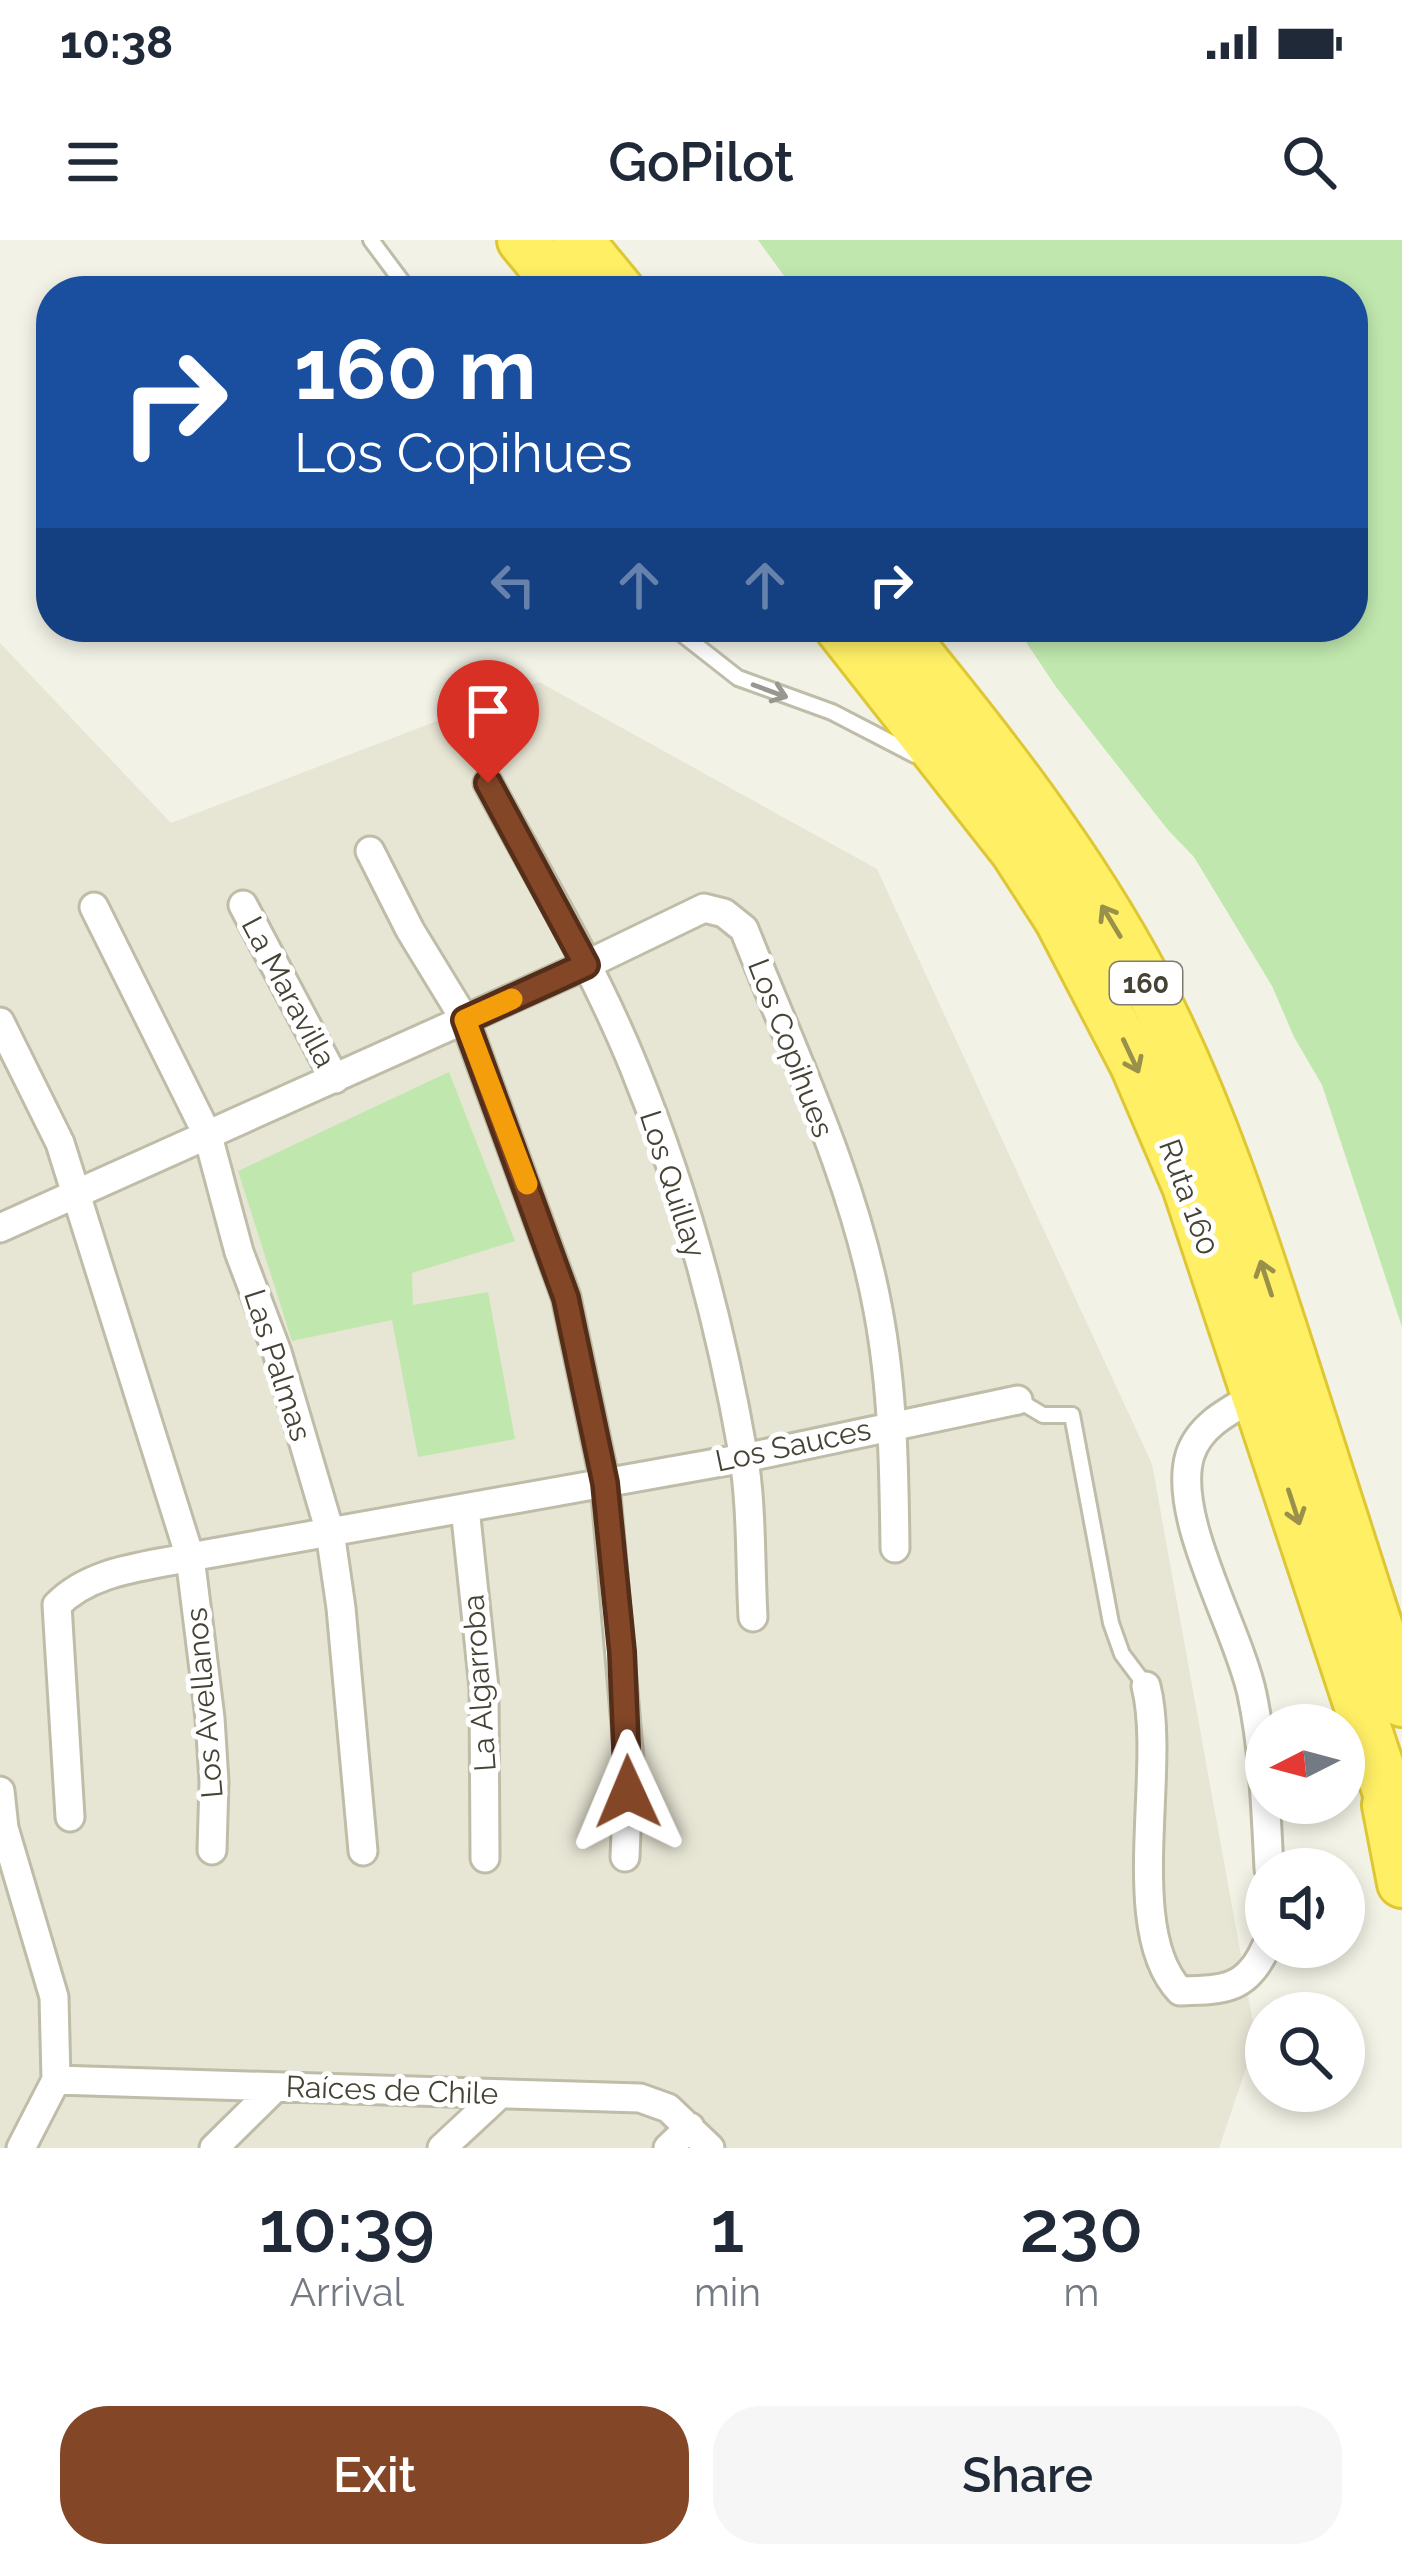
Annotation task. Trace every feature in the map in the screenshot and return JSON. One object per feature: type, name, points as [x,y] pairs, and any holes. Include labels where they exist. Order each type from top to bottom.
[{"type":"highway","points":[[522,240],[552,276]]},
{"type":"highway","points":[[578,240],[608,276]]},
{"type":"highway","name":"Ruta 160","points":[[851,642],[986,811],[1059,919],[1135,1064],[1187,1186],[1402,1836]]},
{"type":"highway","name":"Ruta 160","points":[[908,642],[991,745],[1084,877],[1185,1061],[1251,1232],[1402,1702]]},
{"type":"highway","points":[[1380,1765],[1402,1883]]},
{"type":"street","name":"Los Quillay","points":[[488,783],[586,965],[634,1067],[683,1207],[718,1333],[744,1458],[753,1617]]},
{"type":"street","points":[[370,851],[410,930],[465,1020],[566,1298],[605,1483],[629,1760],[625,1857]]},
{"type":"street","name":"La Maravilla","points":[[243,905],[335,1079]]},
{"type":"street","name":"Las Palmas","points":[[94,907],[208,1136],[239,1252],[277,1352],[329,1532],[341,1608],[362,1851]]},
{"type":"street","name":"Los Copihues","points":[[0,1228],[704,908],[724,913],[745,929],[848,1194],[878,1308],[893,1424],[895,1548]]},
{"type":"street","points":[[0,1022],[59,1143],[190,1557]]},
{"type":"street","points":[[1257,1396],[1219,1416],[1200,1434],[1190,1455],[1185,1487],[1191,1521],[1239,1646],[1252,1696],[1268,1848]]},
{"type":"street","name":"Los Sauces","points":[[70,1817],[57,1605],[72,1590],[107,1575],[190,1557],[744,1458],[1018,1400]]},
{"type":"street","name":"La Algarroba","points":[[465,1508],[484,1688],[485,1858]]},
{"type":"street","name":"Los Avellanos","points":[[190,1557],[210,1718],[212,1850]]},
{"type":"street","name":"Los Sauces","points":[[1146,1686],[1152,1720],[1150,1908],[1164,1975],[1180,1990],[1232,1986],[1257,1968]]},
{"type":"street","points":[[0,1791],[2,1828],[54,1997],[56,2080],[21,2148]]},
{"type":"street","name":"Raíces de Chile","points":[[56,2080],[640,2098],[668,2108],[710,2148]]},
{"type":"street","points":[[214,2148],[276,2087]]},
{"type":"street","points":[[442,2148],[500,2094]]},
{"type":"street","points":[[668,2148],[690,2127]]},
{"type":"lane","points":[[371,240],[399,276]]},
{"type":"lane","points":[[692,642],[738,678],[885,736],[939,770],[986,811]]},
{"type":"lane","name":"Los Sauces","points":[[1018,1400],[1042,1415],[1072,1414],[1111,1623],[1121,1654],[1146,1686]]},
{"type":"shaded area","points":[[0,643],[171,823],[539,682],[877,869],[1152,1464],[1247,1992],[1245,2071],[1219,2148],[0,2148]]},
{"type":"green space","points":[[758,240],[1402,240],[1402,1327],[1322,1085],[1272,986],[1194,857],[1056,687],[1026,642],[1368,642],[1368,276],[784,276]]},
{"type":"green space","points":[[449,1072],[515,1241],[412,1273],[413,1305],[488,1292],[515,1439],[418,1457],[392,1320],[292,1341],[238,1171]]},
{"type":"slow traffic","points":[[512,999],[465,1020],[527,1184]]},
{"type":"route","points":[[488,783],[586,965],[465,1020],[566,1298],[605,1483],[622,1652],[628,1792]]}]
